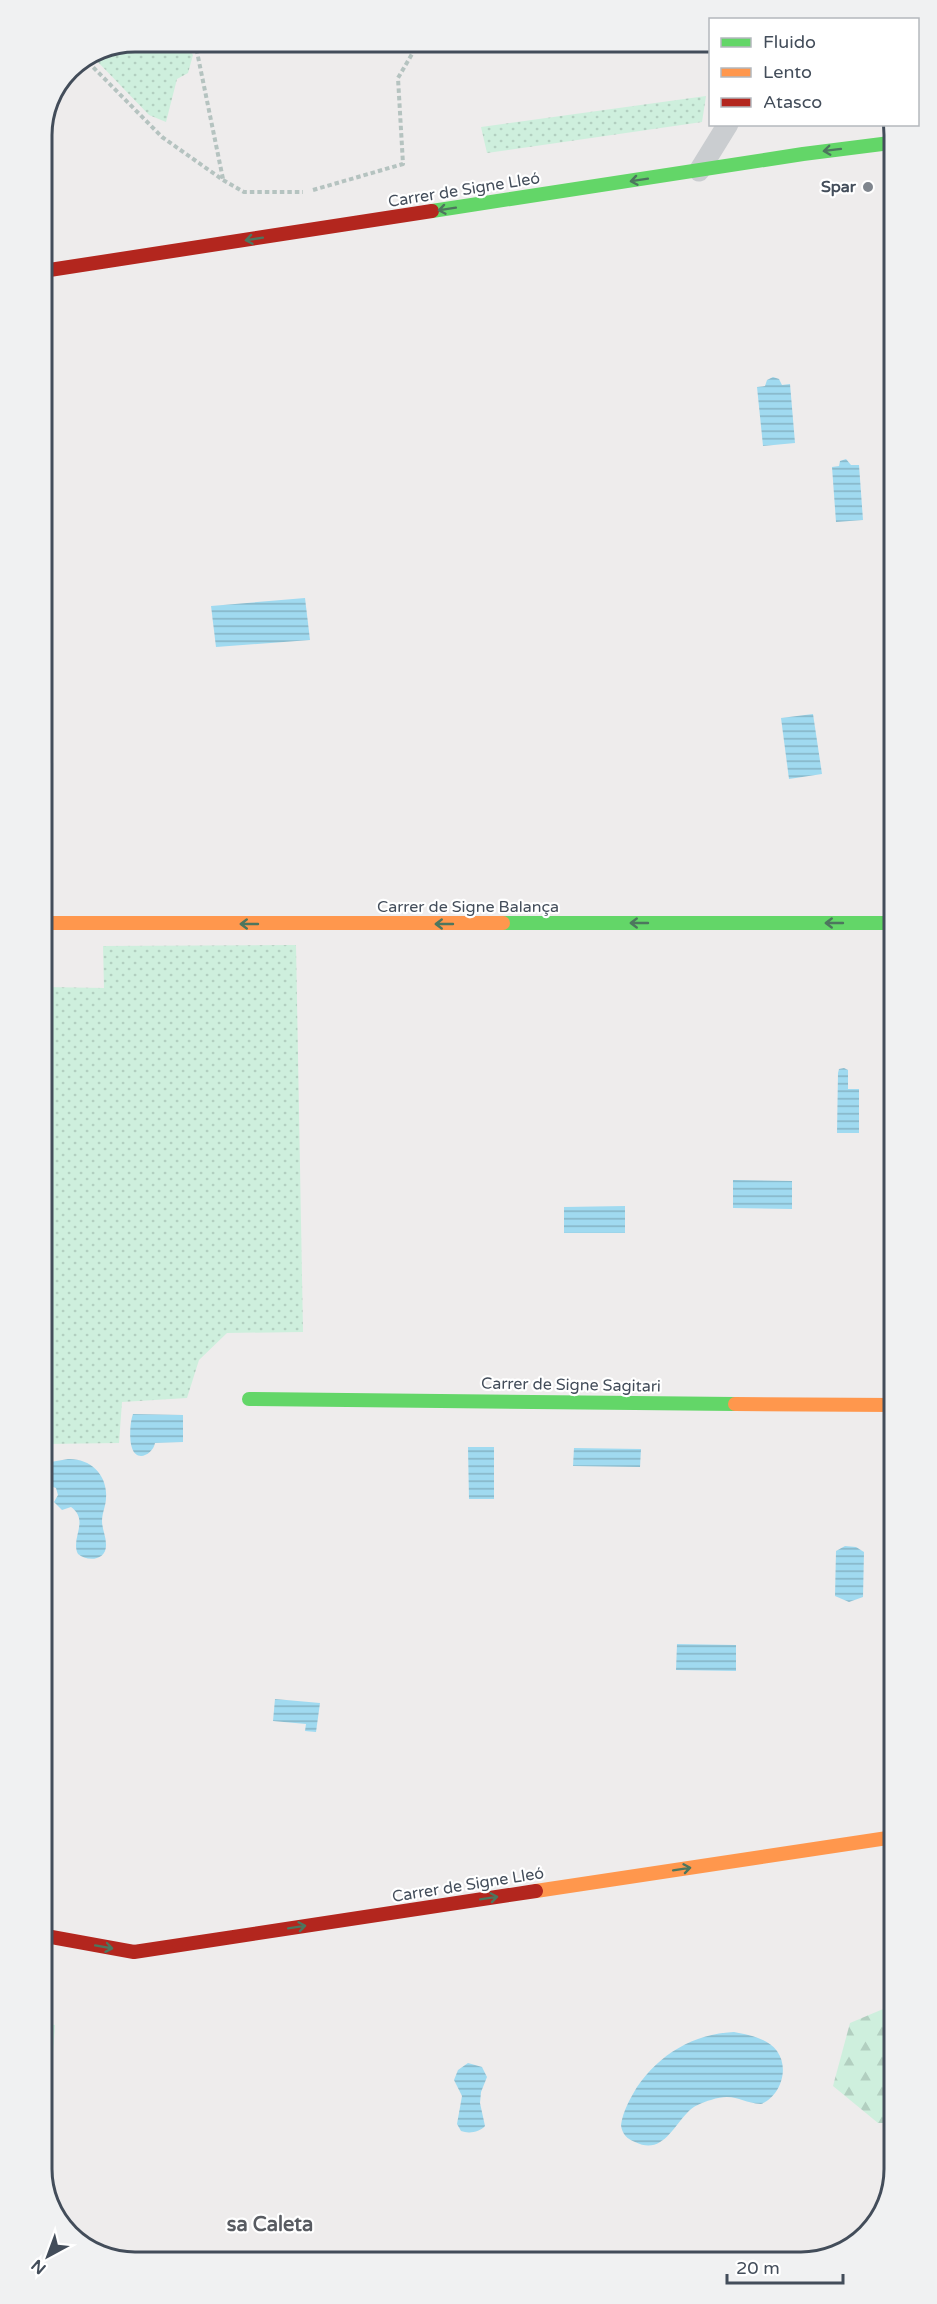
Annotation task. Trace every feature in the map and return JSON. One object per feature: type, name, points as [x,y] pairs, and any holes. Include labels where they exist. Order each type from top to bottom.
[{"type":"street","name":"Carrer de Signe Lleó","points":[[53,269],[803,154],[884,144]]},
{"type":"street","name":"Carrer de Signe Balança","points":[[53,923],[884,923]]},
{"type":"street","name":"Carrer de Signe Sagitari","points":[[249,1399],[884,1405]]},
{"type":"street","name":"Carrer de Signe Lleó","points":[[52,1937],[134,1952],[884,1839]]},
{"type":"lane","points":[[699,171],[727,126]]},
{"type":"path","points":[[197,52],[223,180]]},
{"type":"path","points":[[92,66],[162,137],[223,180],[244,192],[307,192],[403,164],[398,78],[413,52]]},
{"type":"green space","points":[[191,52],[193,55],[188,73],[177,79],[166,122],[149,115],[98,62],[125,53]]},
{"type":"green space","points":[[706,96],[702,122],[487,153],[481,127]]},
{"type":"green space","points":[[296,945],[303,1332],[227,1333],[199,1360],[187,1398],[122,1402],[119,1443],[52,1444],[53,987],[104,988],[103,946]]},
{"type":"green space","points":[[884,2009],[884,2123],[878,2123],[833,2086],[850,2023]]},
{"type":"green space","points":[[52,2025],[55,2025],[52,2065]]},
{"type":"water","points":[[773,377],[779,379],[782,385],[790,384],[795,443],[763,446],[757,387],[765,386],[767,380]]},
{"type":"water","points":[[846,459],[851,465],[859,465],[863,520],[836,522],[832,467],[839,466],[840,461]]},
{"type":"water","points":[[305,598],[310,640],[216,647],[211,606]]},
{"type":"water","points":[[813,714],[822,774],[789,779],[781,718]]},
{"type":"water","points":[[839,1069],[848,1070],[848,1089],[859,1089],[859,1133],[837,1133],[838,1073]]},
{"type":"water","points":[[733,1180],[792,1181],[792,1209],[733,1208]]},
{"type":"water","points":[[625,1206],[625,1233],[564,1233],[564,1207]]},
{"type":"water","points":[[133,1414],[183,1415],[183,1442],[155,1443],[151,1451],[145,1455],[137,1455],[134,1453],[130,1440]]},
{"type":"water","points":[[468,1447],[494,1447],[494,1499],[469,1499]]},
{"type":"water","points":[[574,1448],[641,1449],[640,1467],[573,1466]]},
{"type":"water","points":[[68,1459],[84,1461],[101,1475],[106,1490],[102,1521],[106,1541],[105,1550],[100,1557],[91,1559],[78,1554],[76,1542],[79,1518],[71,1507],[62,1510],[54,1502],[58,1495],[56,1488],[52,1487],[52,1462]]},
{"type":"water","points":[[845,1546],[856,1547],[864,1552],[863,1597],[849,1602],[835,1596],[836,1551]]},
{"type":"water","points":[[677,1644],[736,1645],[736,1671],[676,1670]]},
{"type":"water","points":[[275,1699],[320,1703],[316,1732],[305,1731],[306,1724],[273,1721]]},
{"type":"water","points":[[734,2032],[763,2040],[777,2051],[781,2058],[783,2074],[781,2082],[768,2100],[761,2104],[726,2097],[701,2103],[689,2111],[671,2133],[659,2143],[652,2145],[635,2142],[625,2136],[621,2125],[627,2105],[637,2087],[656,2065],[691,2042]]},
{"type":"water","points":[[468,2063],[482,2067],[487,2077],[481,2092],[480,2103],[485,2126],[477,2131],[464,2132],[457,2124],[462,2096],[454,2080],[458,2070]]},
{"type":"traffic: fast","points":[[432,211],[884,144]]},
{"type":"traffic: fast","points":[[503,923],[884,923]]},
{"type":"traffic: fast","points":[[249,1399],[735,1404]]},
{"type":"traffic: slow","points":[[53,923],[503,923]]},
{"type":"traffic: slow","points":[[735,1404],[884,1405]]},
{"type":"traffic: slow","points":[[536,1891],[884,1839]]},
{"type":"traffic: jam","points":[[53,269],[432,211]]},
{"type":"traffic: jam","points":[[52,1937],[134,1952],[536,1891]]},
{"type":"place","name":"Spar","points":[[868,187]]},
{"type":"district","name":"sa Caleta","points":[[270,2225]]}]
